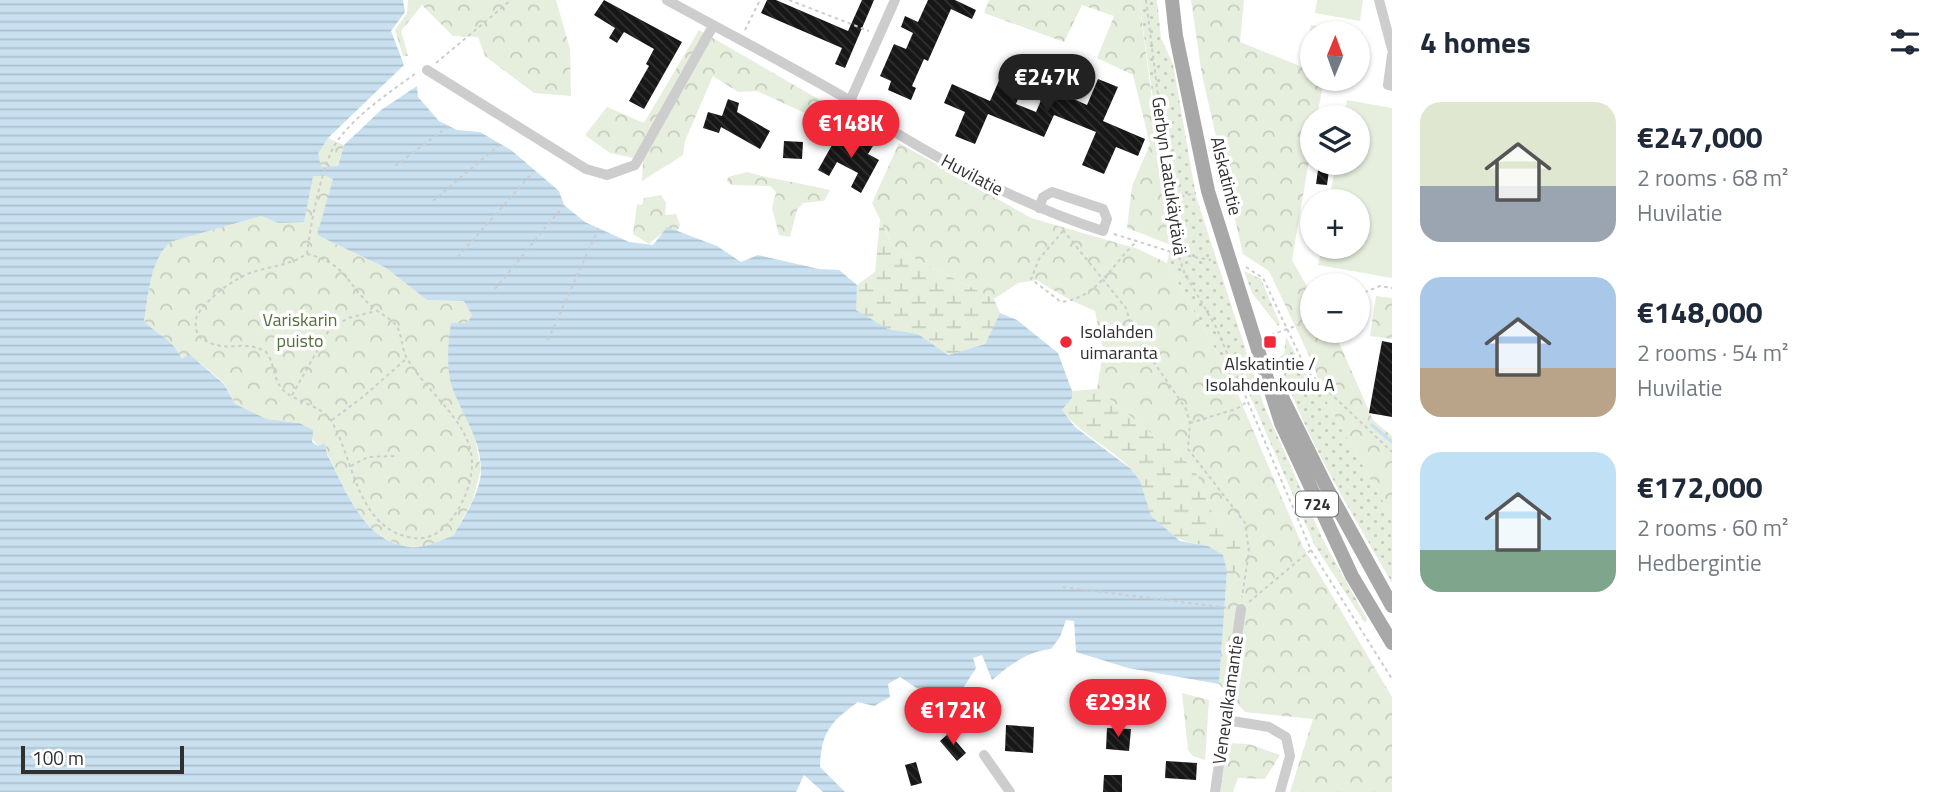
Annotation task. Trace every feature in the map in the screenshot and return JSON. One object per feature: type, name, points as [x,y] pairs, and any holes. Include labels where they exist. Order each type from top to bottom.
[{"type":"main road","name":"Alskatintie","points":[[1171,0],[1208,191],[1262,356],[1281,424],[1313,498],[1352,576],[1392,643]]},
{"type":"main road","points":[[1179,0],[1186,75]]},
{"type":"main road","name":"Alskatintie","points":[[1262,356],[1328,490],[1392,606]]},
{"type":"street","name":"Huvilatie","points":[[667,0],[850,101],[921,148],[1038,208],[1103,230]]},
{"type":"street","points":[[850,101],[895,0]]},
{"type":"street","points":[[1378,0],[1392,49]]},
{"type":"street","points":[[427,70],[586,169],[607,175],[635,165],[713,26]]},
{"type":"street","points":[[1392,55],[1388,85],[1392,86]]},
{"type":"street","points":[[1038,208],[1043,197],[1052,192],[1102,209],[1107,219],[1103,230]]},
{"type":"street","name":"Venevalkamantie","points":[[1216,792],[1241,609]]},
{"type":"street","points":[[1226,720],[1269,727],[1286,737],[1290,756],[1280,792]]},
{"type":"street","points":[[984,755],[1010,792]]},
{"type":"path","points":[[307,254],[340,267],[376,311],[397,326],[406,358],[460,423],[472,468],[463,499],[451,521],[436,534],[418,538],[404,536],[374,517],[367,507],[331,420],[281,389],[266,352],[249,345],[213,347],[198,335],[195,323],[199,313],[236,281],[249,273],[284,267],[307,254],[329,155],[338,140],[366,111],[417,72],[427,70],[511,0]]},
{"type":"path","points":[[739,40],[760,0]]},
{"type":"path","points":[[789,0],[879,36]]},
{"type":"path","name":"Gerbyn Laatukäytävä","points":[[1146,0],[1178,254],[1184,272],[1216,327],[1311,550],[1392,679]]},
{"type":"path","points":[[395,166],[449,126]]},
{"type":"path","points":[[433,201],[499,145]]},
{"type":"path","points":[[458,257],[534,171]]},
{"type":"path","points":[[1173,198],[1199,192]]},
{"type":"path","points":[[495,289],[564,205]]},
{"type":"path","points":[[548,340],[599,227]]},
{"type":"path","points":[[1137,241],[1122,255],[1105,280],[1077,301],[1061,302],[1031,279],[1039,259],[1063,230],[1105,280],[1126,308],[1133,332],[1186,410],[1190,423],[1188,449],[1245,523],[1249,551],[1241,609]]},
{"type":"path","points":[[1103,230],[1178,254],[1211,260]]},
{"type":"path","points":[[1245,266],[1263,278],[1307,371],[1392,452]]},
{"type":"path","points":[[1370,290],[1380,286],[1392,288]]},
{"type":"path","points":[[291,396],[329,330],[348,318],[376,311]]},
{"type":"path","points":[[1270,342],[1271,335],[1300,325]]},
{"type":"path","points":[[331,420],[365,396],[406,358]]},
{"type":"path","points":[[1190,423],[1236,409],[1248,401]]},
{"type":"path","points":[[350,466],[368,457],[398,456]]},
{"type":"path","points":[[1063,587],[1241,609],[1311,550]]},
{"type":"green space","points":[[408,0],[556,0],[570,49],[571,96],[534,93],[485,56],[478,37],[453,36],[422,5],[401,31],[408,56],[403,56],[395,30],[407,13]]},
{"type":"green space","points":[[989,0],[1139,0],[1171,245],[1127,228],[1132,186],[1150,144],[1133,75],[1097,58],[1114,16],[1082,5],[1064,42],[984,13]]},
{"type":"green space","points":[[1139,0],[1157,0],[1161,38],[1173,64],[1196,196],[1263,403],[1323,540],[1367,619],[1365,623],[1315,546],[1247,389],[1230,376],[1167,263],[1171,245],[1167,199]]},
{"type":"green space","points":[[1191,0],[1244,0],[1240,42],[1300,66],[1300,91],[1322,91],[1319,105],[1300,105],[1300,175],[1307,175],[1304,189],[1300,189],[1300,213],[1292,260],[1300,274],[1300,336],[1269,271],[1243,254],[1202,75]]},
{"type":"green space","points":[[1317,0],[1363,0],[1360,21],[1315,13]]},
{"type":"green space","points":[[699,30],[846,115],[835,127],[757,91],[738,92],[713,76],[685,141],[683,155],[642,181],[643,160],[610,153],[585,135],[607,107],[644,123]]},
{"type":"green space","points":[[1347,100],[1392,108],[1392,278],[1318,265],[1319,259],[1370,259],[1370,189],[1331,189],[1334,175],[1370,175],[1370,105],[1346,105]]},
{"type":"green space","name":"Variskarin puisto","points":[[328,138],[344,145],[317,235],[386,268],[427,300],[465,301],[472,315],[467,323],[452,385],[474,432],[481,469],[472,502],[453,536],[426,545],[411,547],[394,543],[380,535],[368,525],[349,498],[327,453],[325,443],[318,446],[299,423],[267,419],[235,404],[224,383],[199,362],[182,359],[170,342],[144,321],[154,268],[170,242],[261,216],[278,223],[309,187],[318,154]]},
{"type":"green space","points":[[899,143],[1031,218],[1138,249],[1167,263],[1230,376],[1302,545],[1392,697],[1392,792],[1290,792],[1313,719],[1245,712],[1219,684],[1225,598],[1235,578],[1240,543],[1212,512],[1194,468],[1097,389],[1103,351],[1095,311],[1037,280],[1018,283],[994,299],[894,248],[872,203]]},
{"type":"green space","points":[[747,172],[830,190],[824,201],[803,203],[797,210],[790,237],[779,235],[772,208],[776,192],[770,186],[731,185],[727,181],[728,177]]},
{"type":"green space","points":[[661,195],[666,203],[665,215],[676,214],[680,225],[677,231],[668,228],[649,244],[633,234],[637,204],[642,205],[644,198]]},
{"type":"green space","points":[[880,220],[894,248],[994,299],[1000,313],[985,344],[948,355],[918,334],[888,329],[855,310],[857,285],[875,272]]},
{"type":"green space","points":[[1244,271],[1261,279],[1280,324],[1278,326],[1252,293]]},
{"type":"green space","points":[[1376,296],[1392,298],[1392,339],[1370,336]]},
{"type":"green space","points":[[1286,337],[1309,378],[1323,395],[1392,517],[1392,583],[1329,473],[1301,417],[1278,358],[1284,354]]},
{"type":"green space","points":[[1303,343],[1339,343],[1373,420],[1392,436],[1392,517],[1323,395]]},
{"type":"green space","points":[[1097,389],[1194,468],[1212,512],[1241,543],[1235,578],[1225,598],[1227,571],[1208,546],[1182,540],[1159,527],[1149,512],[1133,471],[1062,410],[1072,398],[1072,391]]},
{"type":"green space","points":[[1182,693],[1209,700],[1205,760],[1193,756],[1188,750]]},
{"type":"green space","points":[[1227,743],[1249,744],[1280,755],[1265,779],[1238,778],[1233,792],[1219,792]]},
{"type":"water","points":[[0,0],[403,0],[405,12],[391,31],[404,65],[328,138],[318,154],[321,167],[338,166],[344,145],[381,110],[417,86],[418,97],[439,121],[457,130],[480,132],[511,150],[559,191],[564,205],[585,222],[629,242],[653,245],[667,227],[717,246],[741,262],[758,255],[819,269],[839,270],[857,285],[856,310],[888,329],[918,334],[948,355],[985,344],[1000,313],[1017,320],[1058,353],[1072,391],[1072,398],[1062,410],[1075,427],[1131,469],[1140,481],[1151,516],[1180,541],[1208,546],[1223,555],[1227,571],[1219,684],[1128,668],[1076,652],[1074,621],[1066,620],[1060,637],[1051,649],[1026,656],[992,680],[982,655],[973,658],[976,668],[960,693],[927,695],[900,677],[888,684],[890,697],[874,706],[858,702],[848,709],[834,722],[825,737],[820,767],[845,792],[823,792],[804,775],[796,792],[0,792]],"holes":[[[313,176],[333,179],[317,235],[386,268],[427,300],[464,301],[472,315],[467,323],[451,323],[448,364],[452,387],[477,446],[481,477],[472,504],[453,536],[426,545],[410,547],[394,543],[380,535],[368,525],[349,498],[327,454],[325,443],[318,446],[312,442],[313,430],[299,423],[267,419],[235,404],[224,384],[189,354],[182,359],[170,342],[144,321],[154,269],[170,242],[261,216],[278,223],[304,222]]]},
{"type":"building","points":[[604,0],[682,42],[644,109],[629,101],[649,66],[646,64],[654,49],[624,32],[617,43],[609,38],[615,28],[594,15]]},
{"type":"building","points":[[767,0],[776,0],[848,31],[862,0],[874,0],[845,68],[835,64],[842,48],[761,13]]},
{"type":"building","points":[[928,0],[955,0],[976,10],[972,19],[951,9],[928,61],[924,59],[912,86],[916,88],[911,100],[888,90],[891,81],[880,76],[894,44],[906,49],[913,33],[901,27],[905,16],[918,22]]},
{"type":"building","points":[[1005,67],[1027,77],[1016,104],[1036,112],[1055,68],[1075,76],[1067,96],[1087,105],[1098,79],[1118,87],[1103,121],[1145,139],[1138,156],[1116,147],[1104,174],[1082,165],[1096,132],[1054,115],[1044,137],[988,114],[975,144],[955,136],[965,112],[944,103],[952,84],[990,101]]},
{"type":"building","points":[[728,99],[739,103],[737,112],[770,131],[760,149],[721,127],[719,133],[703,128],[708,112],[722,116]]},
{"type":"building","points":[[853,135],[873,146],[868,154],[879,160],[861,193],[851,187],[858,173],[837,162],[829,176],[818,170],[837,136],[849,143]]},
{"type":"building","points":[[784,141],[803,142],[802,159],[783,158]]},
{"type":"building","points":[[1317,175],[1328,175],[1327,185],[1316,184]]},
{"type":"building","points":[[1382,341],[1392,343],[1392,417],[1369,413]]},
{"type":"building","points":[[1006,725],[1034,727],[1033,753],[1005,751]]},
{"type":"building","points":[[1107,728],[1131,729],[1129,751],[1106,749]]},
{"type":"building","points":[[949,733],[966,753],[957,761],[940,741]]},
{"type":"building","points":[[1166,761],[1197,763],[1196,780],[1165,778]]},
{"type":"building","points":[[916,762],[922,783],[911,786],[905,765]]},
{"type":"building","points":[[1104,775],[1122,775],[1122,792],[1103,792]]},
{"type":"waterway","points":[[1372,425],[1392,442]]},
{"type":"place","name":"Isolahden uimaranta","points":[[1066,342]]},
{"type":"place","name":"Alskatintie / Isolahdenkoulu A","points":[[1270,342]]}]
